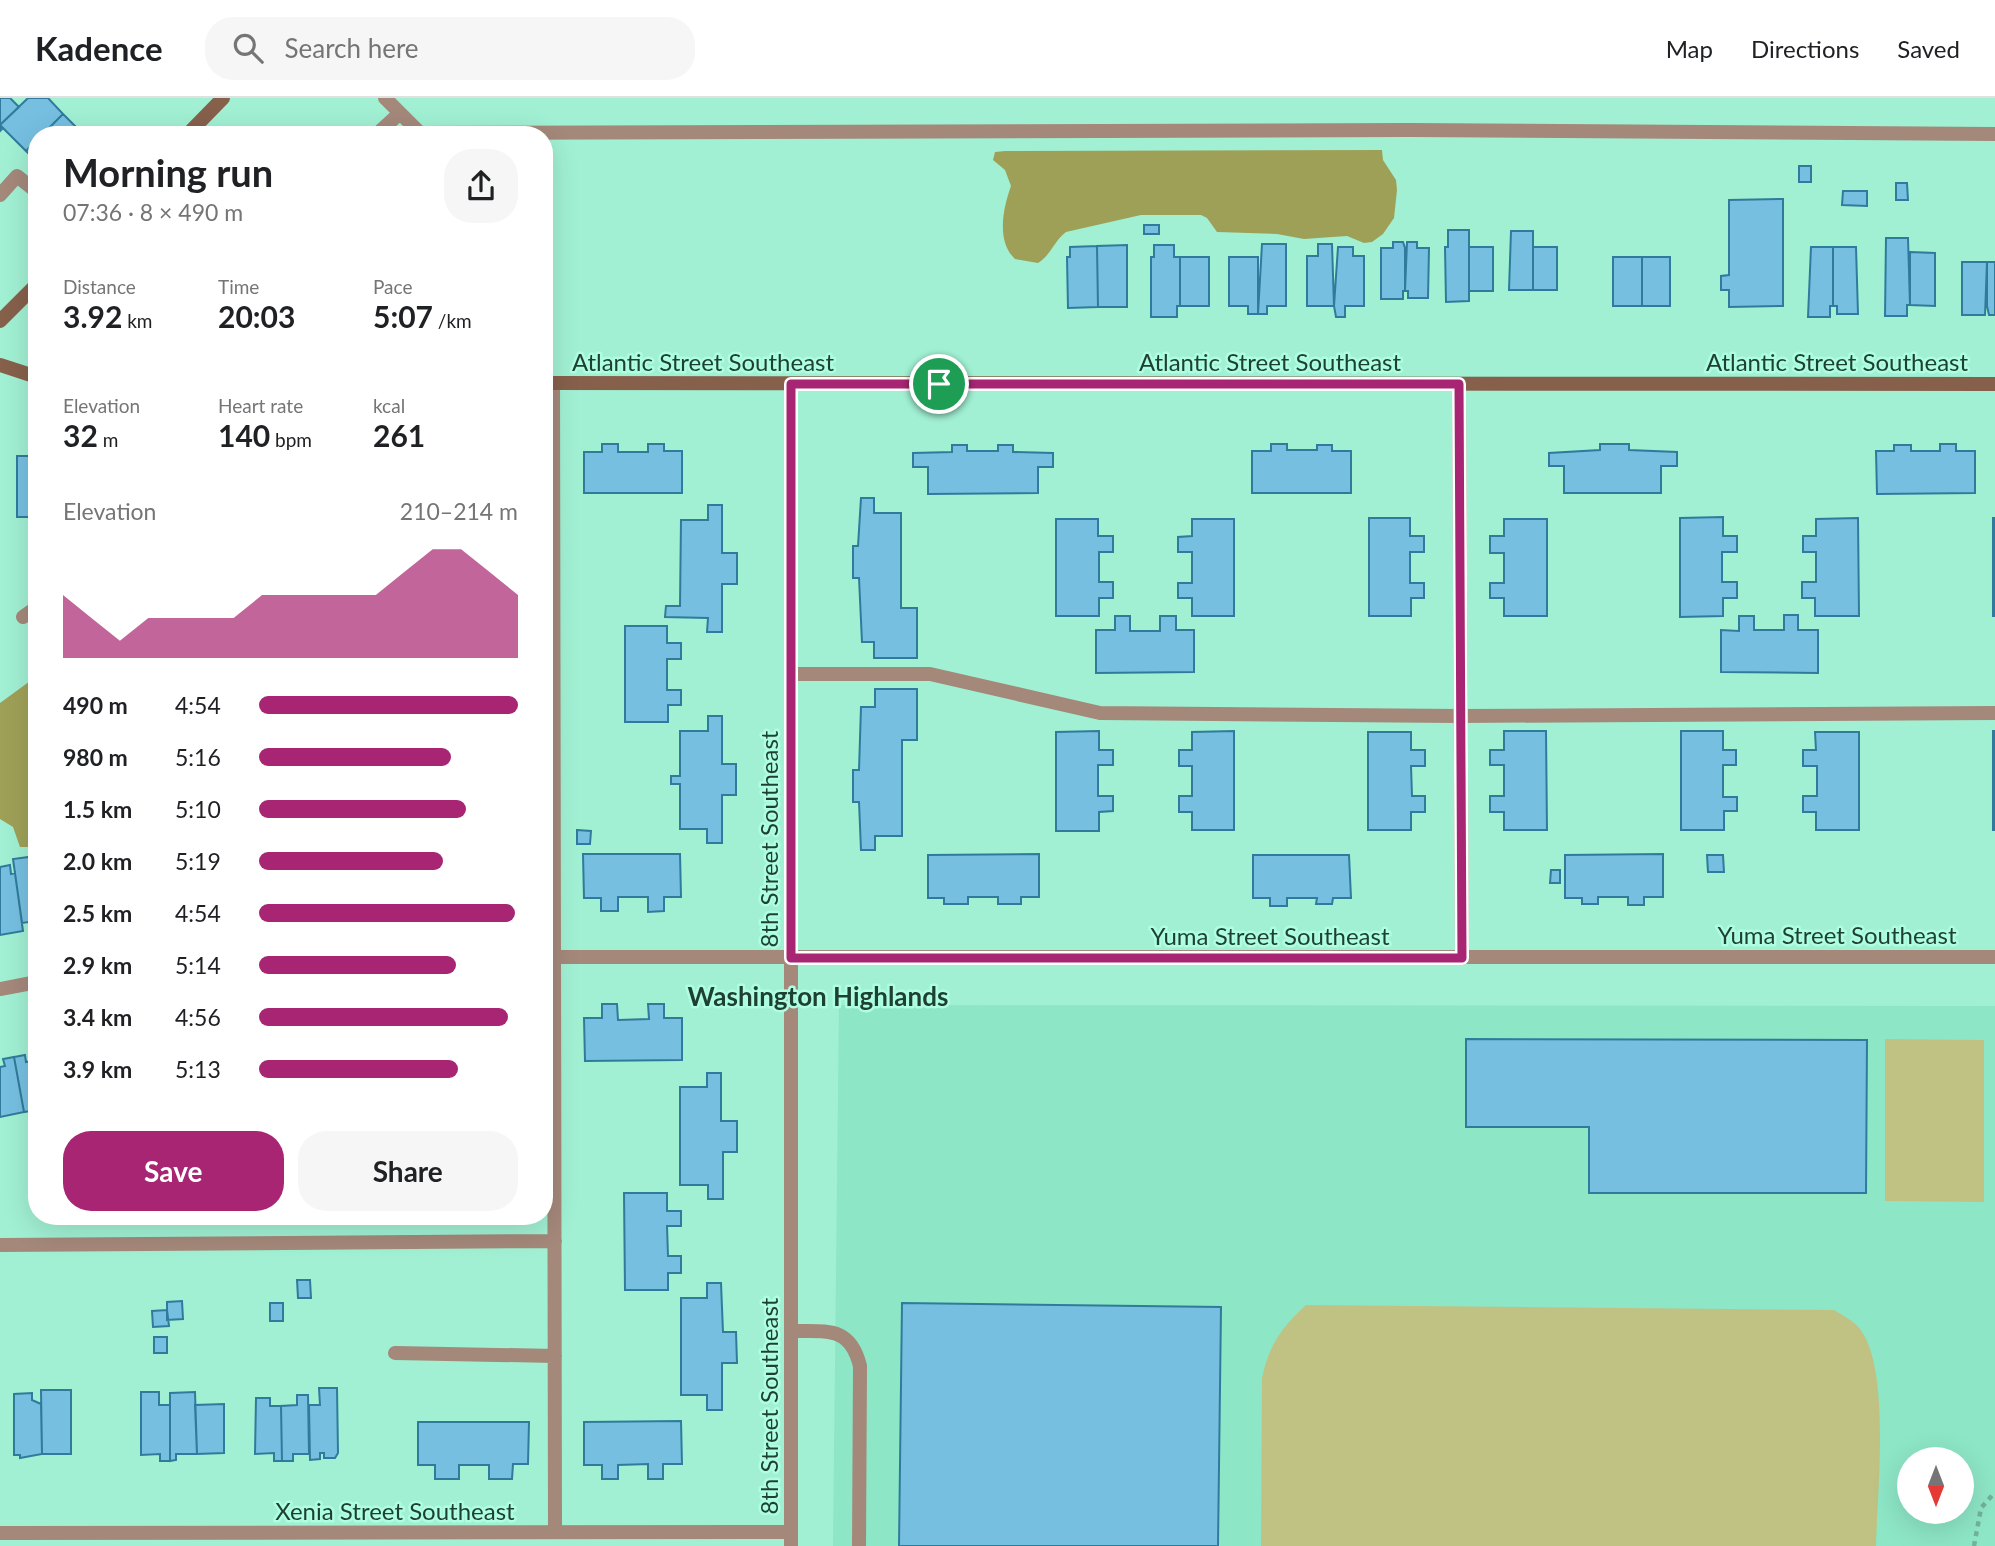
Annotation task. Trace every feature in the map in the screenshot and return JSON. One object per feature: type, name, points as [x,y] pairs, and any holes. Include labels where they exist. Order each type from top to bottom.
[{"type":"street","points":[[196,126],[223,98]]},
{"type":"street","points":[[385,98],[413,126]]},
{"type":"street","points":[[386,126],[400,113]]},
{"type":"street","points":[[553,133],[1409,130],[1995,134]]},
{"type":"street","points":[[0,195],[17,176],[28,185]]},
{"type":"street","points":[[0,321],[28,293]]},
{"type":"street","points":[[0,365],[28,374]]},
{"type":"street","name":"Atlantic Street Southeast","points":[[553,383],[1995,384]]},
{"type":"street","name":"8th Street Southeast","points":[[791,384],[791,1539]]},
{"type":"street","points":[[1459,384],[1462,958]]},
{"type":"street","points":[[23,617],[28,613]]},
{"type":"street","points":[[791,674],[930,674],[1100,713],[1459,716],[1995,713]]},
{"type":"street","name":"Yuma Street Southeast","points":[[553,958],[1995,957]]},
{"type":"street","points":[[0,989],[28,984]]},
{"type":"street","points":[[553,1128],[555,1532]]},
{"type":"street","points":[[0,1245],[555,1241]]},
{"type":"street","points":[[791,1331],[831,1332],[846,1337],[857,1351],[860,1366],[859,1546]]},
{"type":"street","points":[[395,1353],[555,1356]]},
{"type":"street","name":"Xenia Street Southeast","points":[[0,1533],[482,1539],[555,1532],[791,1539]]},
{"type":"path","points":[[1975,1546],[1980,1508],[1995,1492]]},
{"type":"shaded area","points":[[1382,150],[1383,160],[1396,180],[1394,218],[1383,234],[1372,242],[1364,243],[1347,236],[1304,239],[1277,234],[1217,232],[1207,218],[1201,215],[1141,215],[1066,232],[1038,263],[1015,259],[1005,243],[1004,214],[1011,186],[1005,170],[993,160],[995,152],[1005,151]]},
{"type":"shaded area","points":[[28,683],[28,847],[20,847],[13,827],[0,819],[0,703]]},
{"type":"shaded area","points":[[839,1005],[1995,1006],[1995,1546],[833,1546]]},
{"type":"shaded area","points":[[1885,1039],[1984,1040],[1984,1202],[1885,1201]]},
{"type":"shaded area","points":[[1306,1305],[1834,1310],[1860,1329],[1870,1348],[1876,1372],[1880,1465],[1876,1546],[1261,1546],[1262,1378],[1268,1356],[1277,1338]]},
{"type":"building","points":[[0,98],[10,98],[19,107],[0,125]]},
{"type":"building","points":[[28,98],[48,98],[63,114],[51,126],[28,126],[26,151],[0,125]]},
{"type":"building","points":[[63,114],[75,126],[51,126]]},
{"type":"building","points":[[1799,166],[1811,166],[1811,182],[1799,182]]},
{"type":"building","points":[[1896,183],[1907,183],[1908,200],[1896,200]]},
{"type":"building","points":[[1843,191],[1867,191],[1867,206],[1842,205]]},
{"type":"building","points":[[1783,199],[1783,306],[1729,307],[1729,290],[1721,290],[1721,276],[1729,275],[1729,200]]},
{"type":"building","points":[[1144,225],[1159,225],[1159,234],[1144,234]]},
{"type":"building","points":[[1448,230],[1469,230],[1469,301],[1446,302],[1445,247],[1448,247]]},
{"type":"building","points":[[1511,231],[1533,231],[1533,290],[1509,290]]},
{"type":"building","points":[[1886,238],[1908,238],[1910,305],[1907,305],[1907,316],[1885,316]]},
{"type":"building","points":[[1393,242],[1403,242],[1405,248],[1405,291],[1403,299],[1381,299],[1381,248],[1393,248]]},
{"type":"building","points":[[1407,242],[1417,242],[1417,248],[1429,248],[1428,298],[1408,298],[1408,291],[1405,291]]},
{"type":"building","points":[[1262,244],[1286,244],[1286,306],[1267,306],[1267,314],[1258,314]]},
{"type":"building","points":[[1318,244],[1332,244],[1334,306],[1307,306],[1307,256],[1318,256]]},
{"type":"building","points":[[1127,245],[1127,307],[1098,307],[1097,246]]},
{"type":"building","points":[[1154,245],[1174,245],[1174,257],[1180,257],[1180,306],[1177,306],[1177,317],[1151,317],[1151,257],[1154,257]]},
{"type":"building","points":[[1097,246],[1098,307],[1068,308],[1067,257],[1070,257],[1070,247]]},
{"type":"building","points":[[1338,247],[1353,247],[1353,256],[1364,256],[1364,306],[1345,306],[1345,317],[1336,317],[1334,306]]},
{"type":"building","points":[[1469,247],[1493,247],[1493,291],[1469,291]]},
{"type":"building","points":[[1533,247],[1557,247],[1557,290],[1533,290]]},
{"type":"building","points":[[1811,247],[1833,247],[1833,306],[1830,306],[1830,317],[1808,317]]},
{"type":"building","points":[[1833,247],[1856,247],[1858,314],[1837,314],[1837,306],[1833,306]]},
{"type":"building","points":[[1910,252],[1935,253],[1935,306],[1910,305]]},
{"type":"building","points":[[1180,257],[1209,257],[1209,306],[1180,306]]},
{"type":"building","points":[[1229,257],[1258,257],[1258,314],[1248,314],[1248,306],[1229,306]]},
{"type":"building","points":[[1613,257],[1642,257],[1642,306],[1613,306]]},
{"type":"building","points":[[1642,257],[1670,257],[1670,306],[1642,306]]},
{"type":"building","points":[[1962,262],[1987,262],[1985,315],[1962,315]]},
{"type":"building","points":[[1987,262],[1995,262],[1995,315],[1989,315],[1987,306]]},
{"type":"building","points":[[602,444],[618,444],[618,452],[648,452],[648,444],[664,444],[664,451],[682,451],[682,493],[584,493],[584,452],[602,452]]},
{"type":"building","points":[[1271,444],[1287,444],[1287,450],[1317,450],[1317,445],[1332,445],[1332,451],[1351,451],[1351,493],[1252,493],[1252,451],[1271,451]]},
{"type":"building","points":[[1600,444],[1629,444],[1629,450],[1677,452],[1677,466],[1661,466],[1661,493],[1564,493],[1564,466],[1549,466],[1549,453],[1600,450]]},
{"type":"building","points":[[1940,444],[1956,444],[1956,451],[1975,451],[1975,493],[1877,494],[1876,451],[1894,451],[1894,445],[1911,445],[1911,451],[1940,451]]},
{"type":"building","points":[[952,445],[967,445],[967,451],[998,451],[998,445],[1013,445],[1013,452],[1053,453],[1053,467],[1038,467],[1038,493],[928,494],[928,467],[913,467],[913,453],[952,452]]},
{"type":"building","points":[[17,456],[28,456],[28,517],[17,517]]},
{"type":"building","points":[[861,498],[874,498],[874,513],[901,513],[901,608],[917,608],[917,658],[874,658],[874,642],[862,642],[859,578],[853,578],[853,546],[858,546]]},
{"type":"building","points":[[708,505],[722,505],[722,553],[737,553],[737,584],[722,584],[722,632],[707,632],[708,618],[665,617],[666,606],[680,606],[681,520],[708,520]]},
{"type":"building","points":[[1723,517],[1723,536],[1737,536],[1737,552],[1722,552],[1722,582],[1737,582],[1737,598],[1723,598],[1723,616],[1680,617],[1680,518]]},
{"type":"building","points":[[1369,518],[1410,518],[1410,536],[1424,536],[1424,552],[1410,552],[1410,583],[1424,583],[1424,598],[1411,598],[1411,616],[1369,616]]},
{"type":"building","points":[[1858,518],[1859,616],[1815,616],[1815,598],[1802,598],[1802,582],[1816,582],[1816,552],[1803,552],[1803,536],[1816,536],[1816,519]]},
{"type":"building","points":[[1995,518],[1995,616],[1993,616]]},
{"type":"building","points":[[1056,519],[1098,519],[1098,536],[1113,536],[1113,552],[1099,552],[1099,582],[1113,582],[1113,598],[1099,598],[1099,616],[1056,616]]},
{"type":"building","points":[[1192,519],[1234,519],[1234,616],[1192,616],[1192,598],[1178,598],[1178,583],[1192,583],[1192,552],[1178,552],[1178,537],[1192,536]]},
{"type":"building","points":[[1504,519],[1547,519],[1547,616],[1504,616],[1504,598],[1490,598],[1490,583],[1504,583],[1504,553],[1490,553],[1490,536],[1504,536]]},
{"type":"building","points":[[1784,615],[1798,615],[1798,630],[1818,630],[1818,673],[1721,672],[1721,630],[1739,631],[1739,616],[1754,616],[1754,630],[1784,630]]},
{"type":"building","points":[[1115,616],[1130,616],[1130,631],[1160,631],[1160,616],[1176,616],[1176,630],[1194,630],[1194,672],[1096,673],[1096,630],[1115,630]]},
{"type":"building","points":[[625,626],[667,626],[667,643],[681,643],[681,659],[667,659],[667,690],[681,690],[681,705],[668,705],[668,722],[625,722]]},
{"type":"building","points":[[875,689],[917,689],[917,740],[902,740],[902,836],[875,836],[875,850],[861,850],[859,802],[853,802],[853,770],[859,770],[861,707],[875,707]]},
{"type":"building","points":[[708,716],[722,716],[722,764],[736,764],[736,795],[722,795],[722,843],[707,843],[707,829],[680,829],[680,784],[671,784],[671,776],[680,776],[680,731],[708,731]]},
{"type":"building","points":[[1099,731],[1099,750],[1113,750],[1113,765],[1098,765],[1098,796],[1113,796],[1113,811],[1099,812],[1099,831],[1056,831],[1056,732]]},
{"type":"building","points":[[1234,731],[1234,830],[1192,830],[1192,812],[1179,812],[1179,796],[1192,796],[1192,766],[1179,766],[1179,750],[1192,750],[1192,732]]},
{"type":"building","points":[[1504,731],[1546,731],[1547,830],[1504,830],[1504,812],[1490,812],[1490,796],[1504,796],[1504,765],[1490,765],[1490,750],[1504,750]]},
{"type":"building","points":[[1681,731],[1723,731],[1723,750],[1736,750],[1736,765],[1723,765],[1723,797],[1737,797],[1737,811],[1724,811],[1724,830],[1681,830]]},
{"type":"building","points":[[1995,731],[1995,830],[1993,830]]},
{"type":"building","points":[[1368,732],[1411,732],[1411,750],[1425,750],[1425,766],[1411,766],[1412,796],[1425,796],[1425,812],[1411,812],[1411,830],[1368,830]]},
{"type":"building","points":[[1815,732],[1859,732],[1859,830],[1816,830],[1816,812],[1803,812],[1803,796],[1817,796],[1817,766],[1803,766],[1803,750],[1816,750]]},
{"type":"building","points":[[577,830],[591,831],[590,844],[577,844]]},
{"type":"building","points":[[583,854],[680,854],[681,897],[664,897],[664,911],[648,912],[648,897],[618,897],[618,911],[601,911],[601,898],[584,898]]},
{"type":"building","points":[[1039,854],[1039,897],[1021,897],[1021,904],[998,904],[998,897],[968,897],[968,904],[944,904],[944,898],[928,898],[928,855]]},
{"type":"building","points":[[1663,854],[1663,897],[1644,897],[1644,905],[1628,905],[1628,897],[1598,897],[1598,904],[1582,904],[1582,898],[1565,898],[1565,855]]},
{"type":"building","points":[[1253,855],[1349,855],[1351,898],[1333,898],[1332,904],[1316,904],[1317,898],[1287,898],[1287,906],[1270,906],[1270,898],[1253,898]]},
{"type":"building","points":[[1707,855],[1723,855],[1724,872],[1708,872]]},
{"type":"building","points":[[28,857],[28,922],[22,923],[13,859]]},
{"type":"building","points":[[10,865],[11,874],[15,873],[23,931],[0,935],[0,867]]},
{"type":"building","points":[[1551,870],[1560,870],[1560,883],[1550,883]]},
{"type":"building","points":[[602,1004],[617,1004],[618,1020],[649,1019],[648,1004],[664,1004],[664,1018],[682,1018],[682,1060],[585,1061],[584,1018],[602,1018]]},
{"type":"building","points":[[1466,1039],[1867,1040],[1866,1193],[1589,1193],[1589,1127],[1466,1127]]},
{"type":"building","points":[[25,1055],[28,1062],[28,1111],[24,1112],[14,1057]]},
{"type":"building","points":[[14,1057],[24,1112],[0,1117],[0,1067],[5,1066],[3,1059]]},
{"type":"building","points":[[707,1073],[721,1073],[721,1121],[737,1121],[737,1152],[723,1152],[723,1199],[708,1199],[708,1185],[680,1185],[680,1087],[707,1087]]},
{"type":"building","points":[[624,1193],[667,1193],[667,1211],[681,1211],[681,1226],[667,1226],[668,1256],[681,1256],[681,1273],[668,1273],[668,1290],[625,1290]]},
{"type":"building","points":[[297,1280],[310,1280],[311,1298],[298,1298]]},
{"type":"building","points":[[707,1283],[721,1283],[723,1332],[736,1332],[737,1363],[722,1363],[722,1410],[707,1410],[707,1395],[681,1395],[681,1298],[707,1298]]},
{"type":"building","points":[[182,1301],[183,1319],[167,1320],[167,1302]]},
{"type":"building","points":[[270,1303],[283,1303],[283,1321],[270,1321]]},
{"type":"building","points":[[902,1303],[1221,1307],[1218,1546],[899,1546]]},
{"type":"building","points":[[167,1310],[169,1326],[153,1327],[152,1311]]},
{"type":"building","points":[[154,1337],[167,1337],[167,1353],[154,1353]]},
{"type":"building","points":[[319,1388],[337,1388],[338,1453],[335,1458],[324,1458],[324,1453],[320,1453],[320,1459],[310,1460],[309,1405],[320,1405]]},
{"type":"building","points":[[41,1390],[71,1390],[71,1454],[42,1454]]},
{"type":"building","points":[[141,1392],[159,1392],[159,1405],[170,1405],[170,1461],[160,1461],[160,1454],[141,1455]]},
{"type":"building","points":[[195,1392],[197,1454],[176,1454],[176,1460],[170,1461],[170,1393]]},
{"type":"building","points":[[32,1393],[32,1400],[41,1404],[42,1454],[20,1458],[20,1455],[14,1455],[14,1394]]},
{"type":"building","points":[[297,1395],[308,1395],[309,1454],[293,1454],[293,1461],[282,1461],[281,1406],[297,1405]]},
{"type":"building","points":[[256,1398],[270,1398],[270,1406],[281,1406],[282,1461],[274,1461],[274,1453],[255,1454]]},
{"type":"building","points":[[224,1404],[224,1453],[197,1454],[195,1405]]},
{"type":"building","points":[[681,1421],[682,1464],[663,1464],[663,1479],[648,1479],[648,1464],[618,1465],[618,1479],[602,1479],[602,1465],[584,1465],[584,1422]]},
{"type":"building","points":[[418,1422],[529,1422],[528,1464],[513,1464],[512,1479],[489,1479],[489,1465],[459,1465],[459,1479],[435,1479],[435,1465],[418,1465]]},
{"type":"district","name":"Washington Highlands","points":[[818,996]]},
{"type":"route","points":[[791,384],[939,384],[1459,384],[1462,958],[791,958],[791,384]]}]
